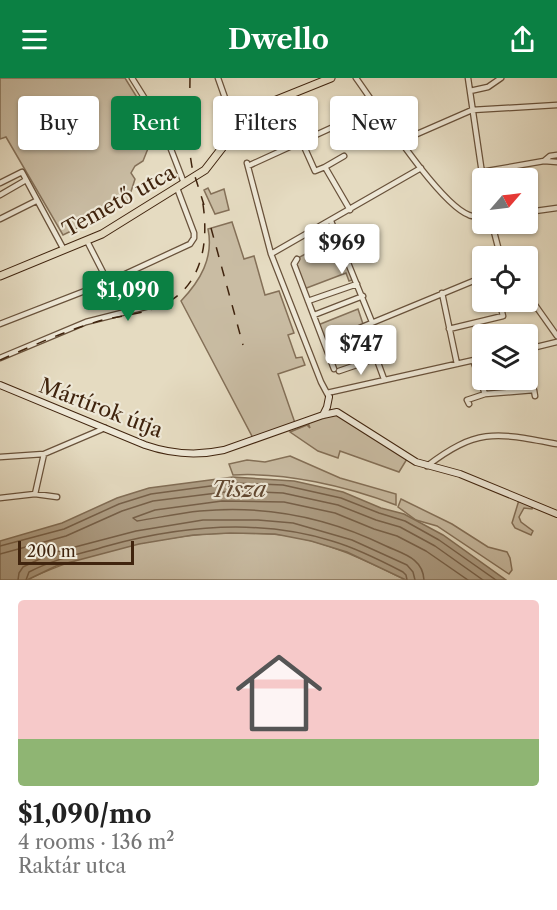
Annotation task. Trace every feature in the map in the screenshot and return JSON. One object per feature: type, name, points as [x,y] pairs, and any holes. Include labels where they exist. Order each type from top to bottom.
[{"type":"main road","name":"Temető utca","points":[[283,96],[320,80],[331,78]]},
{"type":"main road","name":"Temető utca","points":[[0,276],[87,241],[205,170],[220,150]]},
{"type":"street","points":[[132,78],[162,126],[184,183]]},
{"type":"street","points":[[218,78],[224,96]]},
{"type":"street","points":[[356,78],[368,96]]},
{"type":"street","points":[[468,78],[480,168]]},
{"type":"street","points":[[470,91],[488,87],[501,78]]},
{"type":"street","points":[[418,134],[472,110],[557,105]]},
{"type":"street","points":[[282,150],[248,164],[271,254],[321,382],[337,412],[406,456],[427,466],[460,474],[557,514]]},
{"type":"street","points":[[306,150],[315,171],[344,156]]},
{"type":"street","points":[[408,150],[456,207],[472,216]]},
{"type":"street","points":[[544,161],[550,156],[557,155]]},
{"type":"street","points":[[504,168],[544,161],[557,162]]},
{"type":"street","points":[[325,167],[350,210]]},
{"type":"street","points":[[271,254],[421,168]]},
{"type":"street","points":[[0,183],[22,172],[64,250]]},
{"type":"street","points":[[0,195],[26,180]]},
{"type":"street","points":[[0,324],[108,282],[193,242],[194,233],[177,188]]},
{"type":"street","points":[[0,219],[36,201]]},
{"type":"street","points":[[538,211],[557,208]]},
{"type":"street","points":[[331,221],[372,322]]},
{"type":"street","points":[[87,241],[108,282]]},
{"type":"street","points":[[297,259],[294,264],[336,370],[377,358]]},
{"type":"street","points":[[328,341],[472,281]]},
{"type":"street","points":[[308,301],[357,284]]},
{"type":"street","points":[[442,293],[457,364]]},
{"type":"street","points":[[314,315],[363,296]]},
{"type":"street","points":[[0,358],[86,322],[165,302]]},
{"type":"street","points":[[538,309],[557,336]]},
{"type":"street","points":[[449,329],[503,316],[502,312]]},
{"type":"street","points":[[538,347],[557,342]]},
{"type":"street","points":[[334,359],[370,347],[377,358],[384,379]]},
{"type":"street","points":[[328,395],[384,379],[472,360]]},
{"type":"street","name":"Mártírok útja","points":[[0,385],[154,448],[186,454],[208,453],[239,446],[337,412]]},
{"type":"street","points":[[484,390],[485,394]]},
{"type":"street","points":[[469,404],[467,400],[485,394],[534,390],[535,396]]},
{"type":"street","points":[[323,415],[327,407],[328,395]]},
{"type":"street","points":[[0,458],[44,454],[105,428]]},
{"type":"street","points":[[427,466],[446,452],[487,435],[503,434],[557,444]]},
{"type":"street","points":[[35,494],[44,454]]},
{"type":"street","points":[[0,498],[35,494],[57,497]]},
{"type":"shaded area","points":[[0,78],[125,78],[136,96],[111,96],[111,150],[147,150],[143,161],[135,166],[131,173],[135,179],[127,204],[63,235],[6,137],[0,139]]},
{"type":"shaded area","points":[[208,188],[211,194],[224,189],[229,210],[215,214],[204,190]]},
{"type":"shaded area","points":[[232,222],[244,259],[254,256],[265,295],[279,291],[294,333],[288,335],[296,358],[302,357],[305,365],[278,374],[295,423],[253,438],[181,301],[204,268],[209,250],[208,229]]},
{"type":"shaded area","points":[[336,238],[355,279],[349,281],[346,273],[304,289],[294,260]]},
{"type":"shaded area","points":[[358,309],[367,336],[328,352],[318,325]]},
{"type":"shaded area","points":[[337,412],[407,459],[399,472],[340,451],[338,458],[318,451],[290,432],[307,425],[310,428],[307,420]]},
{"type":"shaded area","points":[[290,456],[340,478],[396,494],[396,505],[336,486],[294,478],[233,475],[229,464],[247,460],[265,462]]},
{"type":"shaded area","points":[[401,499],[452,524],[488,547],[507,552],[512,570],[509,574],[437,526],[416,520],[398,507]]},
{"type":"shaded area","points":[[519,500],[533,506],[532,509],[524,508],[519,517],[521,522],[533,531],[531,535],[515,528],[512,523]]},
{"type":"shaded area","points":[[230,533],[275,534],[320,543],[406,580],[27,580],[74,561],[126,546],[179,537]]},
{"type":"water","name":"Tisza","points":[[233,477],[294,481],[343,492],[381,508],[404,514],[443,535],[506,580],[406,580],[347,552],[311,541],[275,534],[230,533],[193,535],[139,544],[56,566],[27,580],[0,580],[0,541],[62,523],[117,498],[149,488]]},
{"type":"railway","points":[[190,78],[189,148],[192,167],[204,205]]},
{"type":"railway","points":[[0,360],[86,325],[153,309],[170,301],[183,291],[193,278],[203,248],[205,232],[202,198]]},
{"type":"railway","points":[[211,228],[243,345]]}]
